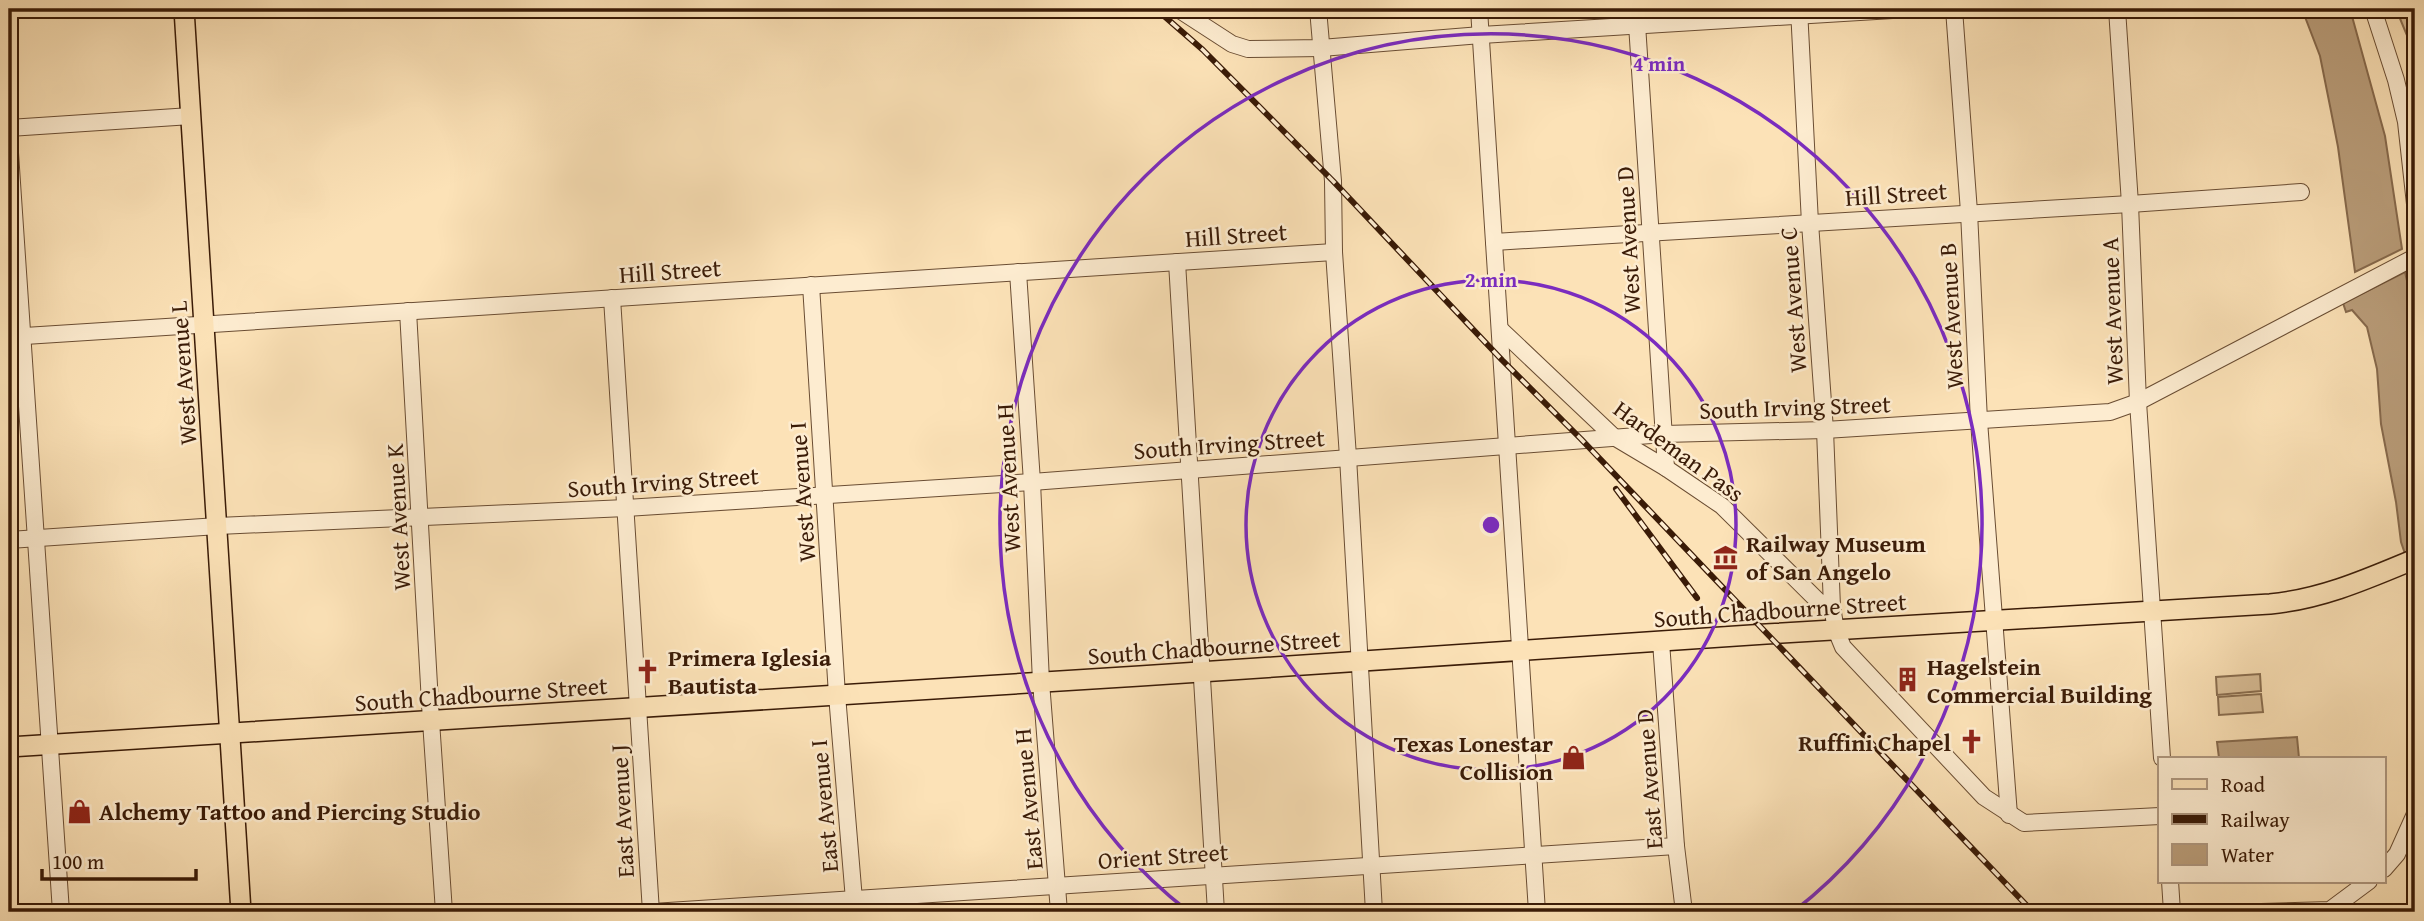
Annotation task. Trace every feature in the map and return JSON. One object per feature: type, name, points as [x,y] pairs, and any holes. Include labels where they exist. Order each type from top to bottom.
[{"type":"main road","name":"West Avenue L","points":[[184,9],[241,912]]},
{"type":"main road","name":"South Chadbourne Street","points":[[9,747],[2289,602],[2351,586],[2415,559]]},
{"type":"street","points":[[1178,9],[1232,44],[1248,49],[1321,48],[1637,27],[1799,12],[1909,9]]},
{"type":"street","points":[[1318,9],[1333,181],[1334,252],[1374,912]]},
{"type":"street","points":[[1479,9],[1537,912]]},
{"type":"street","name":"West Avenue D","points":[[1636,9],[1666,468]]},
{"type":"street","name":"West Avenue B","points":[[1954,9],[1969,212],[1979,421],[2009,816]]},
{"type":"street","name":"West Avenue A","points":[[2117,9],[2130,204],[2138,402],[2162,757]]},
{"type":"street","points":[[2373,9],[2396,80],[2406,122],[2415,204]]},
{"type":"street","name":"West Avenue C","points":[[1799,12],[1810,223],[1825,430],[1832,607],[1836,630]]},
{"type":"street","points":[[9,128],[191,116]]},
{"type":"street","points":[[9,138],[15,336],[37,538],[61,912]]},
{"type":"street","name":"Hill Street","points":[[1494,242],[2301,192]]},
{"type":"street","name":"Hill Street","points":[[15,336],[1334,252]]},
{"type":"street","name":"South Irving Street","points":[[9,540],[218,526],[626,508],[1032,482],[1615,437],[1825,430],[2110,412],[2138,402],[2411,259]]},
{"type":"street","points":[[1177,262],[1216,912]]},
{"type":"street","name":"West Avenue H","points":[[1018,272],[1032,482],[1041,682]]},
{"type":"street","name":"West Avenue I","points":[[811,285],[837,695]]},
{"type":"street","name":"East Avenue J","points":[[612,298],[652,912]]},
{"type":"street","name":"West Avenue K","points":[[408,311],[444,912]]},
{"type":"street","name":"Hardeman Pass","points":[[1500,329],[1615,437],[1722,506],[1818,601],[1832,607]]},
{"type":"street","points":[[1836,630],[1843,647],[1984,797],[2009,816],[2024,823],[2158,816]]},
{"type":"street","name":"East Avenue D","points":[[1661,642],[1676,846],[1684,912]]},
{"type":"street","name":"East Avenue H","points":[[1041,682],[1059,912]]},
{"type":"street","name":"East Avenue I","points":[[837,695],[855,906]]},
{"type":"street","points":[[2386,867],[2397,854],[2415,814]]},
{"type":"street","name":"Orient Street","points":[[652,912],[855,906],[1058,886],[1676,846]]},
{"type":"street","points":[[2170,883],[2172,912]]},
{"type":"street","points":[[2261,912],[2330,910],[2367,883]]},
{"type":"shaded area","points":[[2396,9],[2415,9],[2413,50]]},
{"type":"shaded area","points":[[2260,674],[2261,691],[2217,695],[2216,677]]},
{"type":"shaded area","points":[[2261,694],[2263,712],[2219,715],[2218,697]]},
{"type":"water","points":[[2302,9],[2350,9],[2385,136],[2402,249],[2355,272],[2338,147],[2320,56]]},
{"type":"water","points":[[2405,272],[2415,316],[2415,583],[2401,542],[2381,424],[2377,369],[2367,327],[2352,310],[2346,312],[2343,303]]},
{"type":"water","points":[[2297,737],[2299,757],[2219,757],[2217,742]]},
{"type":"railway","points":[[1156,9],[1203,50],[1333,181],[2033,912]]},
{"type":"railway","points":[[1616,489],[1697,598]]},
{"type":"place","name":"Railway Museum of San Angelo","points":[[1726,557]]},
{"type":"place","name":"Primera Iglesia Bautista","points":[[648,671]]},
{"type":"place","name":"Hagelstein Commercial Building","points":[[1907,680]]},
{"type":"place","name":"Ruffini Chapel","points":[[1971,742]]},
{"type":"place","name":"Texas Lonestar Collision","points":[[1573,757]]},
{"type":"place","name":"Alchemy Tattoo and Piercing Studio","points":[[79,811]]}]
